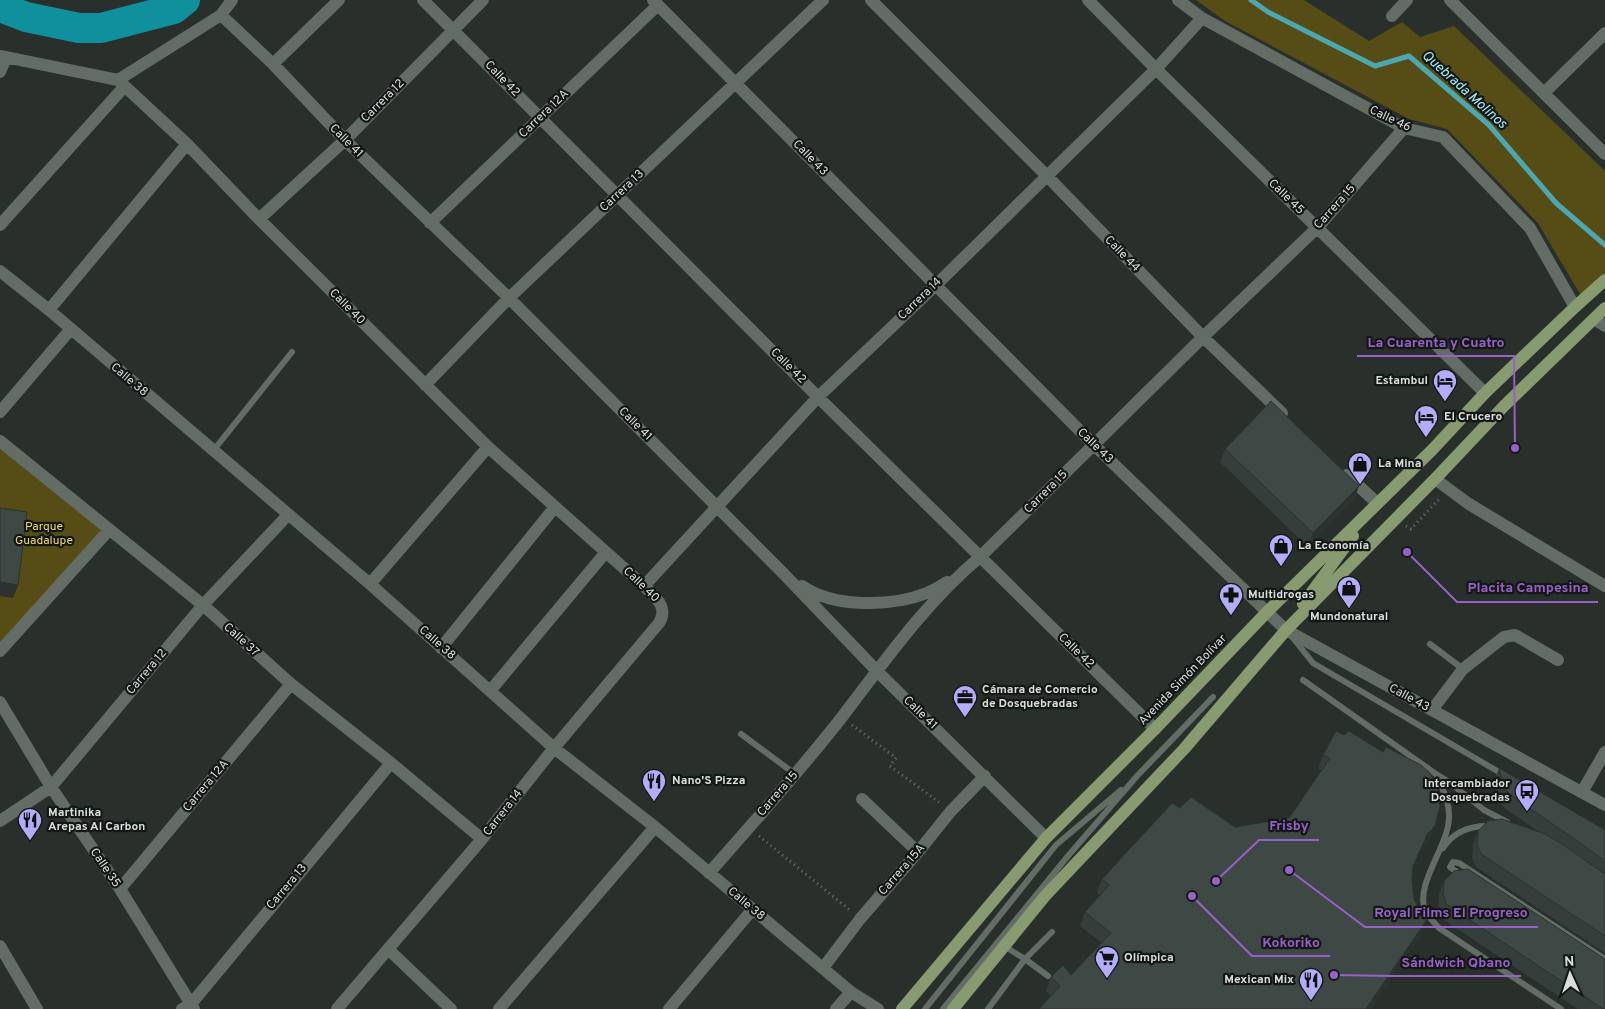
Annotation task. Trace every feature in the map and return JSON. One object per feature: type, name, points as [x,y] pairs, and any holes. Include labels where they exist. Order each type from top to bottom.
[{"type":"main road","name":"Avenida Simón Bolívar","points":[[902,1009],[1046,838],[1156,729],[1267,612],[1433,450],[1485,393],[1575,306],[1604,281]]},
{"type":"main road","points":[[953,1009],[1045,896],[1184,748],[1286,630],[1504,406],[1599,322],[1605,308]]},
{"type":"main road","points":[[1286,630],[1296,612],[1377,504]]},
{"type":"street","points":[[0,225],[121,84],[221,15],[232,0]]},
{"type":"street","points":[[273,64],[339,0]]},
{"type":"street","name":"Calle 42","points":[[423,0],[818,397],[1156,729]]},
{"type":"street","name":"Carrera 12","points":[[259,220],[345,140],[482,0]]},
{"type":"street","name":"Carrera 13","points":[[425,384],[509,298],[823,0]]},
{"type":"street","name":"Calle 44","points":[[871,0],[1046,175],[1203,337],[1293,424]]},
{"type":"street","name":"Calle 45","points":[[1088,0],[1485,393]]},
{"type":"street","name":"Calle 46","points":[[1178,0],[1202,18],[1404,128],[1443,137],[1530,228],[1575,306]]},
{"type":"street","points":[[1392,16],[1407,0]]},
{"type":"street","points":[[1450,0],[1605,154]]},
{"type":"street","name":"Calle 43","points":[[655,3],[737,83],[935,286],[1094,445],[1286,630],[1605,805]]},
{"type":"street","name":"Carrera 12A","points":[[430,223],[540,118],[655,3]]},
{"type":"street","name":"Calle 41","points":[[221,15],[273,64],[345,140],[509,298],[717,506],[876,670],[1046,838]]},
{"type":"street","name":"Carrera 14","points":[[644,586],[818,397],[935,286],[1156,69],[1202,18]]},
{"type":"street","points":[[1544,93],[1605,33]]},
{"type":"street","points":[[0,72],[3,57],[121,84]]},
{"type":"street","name":"Calle 40","points":[[121,84],[188,144],[259,220],[488,447],[644,586],[659,601],[664,613]]},
{"type":"street","name":"Carrera 15","points":[[709,873],[842,717],[906,632],[956,577],[980,557],[1203,337],[1318,227],[1404,128]]},
{"type":"street","points":[[49,310],[188,144]]},
{"type":"street","name":"Calle 38","points":[[0,271],[49,310],[70,330],[370,584],[554,748],[655,827],[850,992],[878,1009]]},
{"type":"street","points":[[0,412],[70,330]]},
{"type":"street","name":"Calle 37","points":[[0,441],[203,605],[292,684],[391,763],[482,840]]},
{"type":"street","points":[[370,584],[488,447]]},
{"type":"street","points":[[1335,464],[1377,504]]},
{"type":"street","points":[[1435,479],[1469,504],[1605,586]]},
{"type":"street","points":[[441,648],[555,507]]},
{"type":"street","name":"Carrera 12","points":[[0,822],[51,787],[203,605],[288,515]]},
{"type":"street","points":[[0,651],[109,530]]},
{"type":"street","points":[[490,691],[606,552]]},
{"type":"street","points":[[782,572],[814,594],[838,600],[870,603],[906,599],[928,593],[956,577]]},
{"type":"street","name":"Carrera 14","points":[[337,1009],[482,840],[554,748],[659,623],[664,613]]},
{"type":"street","points":[[1432,710],[1463,669],[1504,637],[1515,635],[1558,660]]},
{"type":"street","name":"Carrera 12A","points":[[120,889],[292,684]]},
{"type":"street","name":"Calle 35","points":[[0,702],[51,787],[120,889],[189,1007]]},
{"type":"street","points":[[1582,792],[1605,752]]},
{"type":"street","name":"Carrera 13","points":[[189,1007],[391,763]]},
{"type":"street","name":"Carrera 15A","points":[[823,968],[860,918],[951,811],[985,776]]},
{"type":"street","points":[[862,799],[918,852]]},
{"type":"street","points":[[499,1009],[655,827]]},
{"type":"street","points":[[670,1009],[752,910]]},
{"type":"street","points":[[0,946],[37,1009]]},
{"type":"street","points":[[388,949],[451,1009]]},
{"type":"street","points":[[836,1009],[850,992]]},
{"type":"lane","points":[[213,451],[292,352]]},
{"type":"lane","points":[[1286,630],[1313,663],[1510,779]]},
{"type":"lane","points":[[1430,644],[1463,669]]},
{"type":"lane","points":[[1303,680],[1449,782],[1484,810],[1510,823],[1467,828],[1455,834],[1438,855]]},
{"type":"lane","points":[[943,1009],[1068,856],[1137,776],[1213,697]]},
{"type":"lane","points":[[740,734],[795,774]]},
{"type":"lane","points":[[1436,774],[1448,805],[1449,820],[1438,855],[1425,884],[1423,901],[1429,917],[1439,928],[1561,1009]]},
{"type":"lane","points":[[925,1009],[1056,846],[1137,776]]},
{"type":"lane","points":[[1469,881],[1451,869],[1451,863],[1457,861],[1605,959]]},
{"type":"lane","points":[[988,1009],[1025,958],[1052,932]]},
{"type":"lane","points":[[1004,946],[1025,958],[1048,976]]},
{"type":"path","points":[[1411,529],[1444,494]]},
{"type":"path","points":[[842,717],[896,758],[890,766],[951,811]]},
{"type":"path","points":[[749,828],[860,918]]},
{"type":"green space","points":[[1196,0],[1304,0],[1369,41],[1402,22],[1420,37],[1454,26],[1605,171],[1605,273],[1583,299],[1538,223],[1447,129],[1409,119],[1225,21]]},
{"type":"green space","name":"Parque Guadalupe","points":[[0,441],[109,530],[0,651]]},
{"type":"building","points":[[1271,401],[1359,486],[1313,533],[1225,449]]},
{"type":"building","points":[[0,508],[27,512],[18,585],[0,582]]},
{"type":"building","points":[[1336,731],[1344,735],[1349,731],[1383,752],[1386,747],[1421,765],[1430,773],[1437,787],[1440,806],[1435,826],[1428,833],[1413,866],[1414,899],[1418,907],[1428,918],[1366,1009],[1039,1009],[1060,986],[1051,977],[1063,965],[1071,975],[1111,933],[1085,912],[1109,885],[1102,879],[1172,803],[1180,808],[1191,797],[1235,827],[1289,818],[1330,758],[1323,755]]},
{"type":"building","points":[[1499,768],[1605,830],[1605,861],[1508,793],[1503,786]]},
{"type":"building","points":[[1502,819],[1545,834],[1605,874],[1605,936],[1481,854],[1477,844],[1478,831],[1488,821]]},
{"type":"building","points":[[1468,869],[1605,959],[1605,1009],[1446,904],[1443,895],[1444,881],[1454,871]]},
{"type":"waterway","points":[[0,7],[26,17],[79,28],[101,28],[174,9],[185,0]]},
{"type":"waterway","name":"Quebrada Molinos","points":[[1251,0],[1268,12],[1375,66],[1409,56],[1489,125],[1556,203],[1605,245]]},
{"type":"place","name":"Estambul","points":[[1445,402]]},
{"type":"place","name":"El Crucero","points":[[1426,438]]},
{"type":"place","name":"La Cuarenta y Cuatro","points":[[1515,448]]},
{"type":"place","name":"La Mina","points":[[1360,485]]},
{"type":"place","name":"Placita Campesina","points":[[1407,552]]},
{"type":"place","name":"La Economía","points":[[1281,567]]},
{"type":"place","name":"Mundonatural","points":[[1349,609]]},
{"type":"place","name":"Multidrogas","points":[[1231,616]]},
{"type":"place","name":"Cámara de Comercio de Dosquebradas","points":[[965,718]]},
{"type":"place","name":"Nano'S Pizza","points":[[654,802]]},
{"type":"place","name":"Intercambiador Dosquebradas","points":[[1527,812]]},
{"type":"place","name":"Martinika Arepas Al Carbon","points":[[30,841]]},
{"type":"place","name":"Royal Films El Progreso","points":[[1289,870]]},
{"type":"place","name":"Frisby","points":[[1216,881]]},
{"type":"place","name":"Kokoriko","points":[[1192,896]]},
{"type":"place","name":"Sándwich Qbano","points":[[1334,975]]},
{"type":"place","name":"Olímpica","points":[[1107,979]]},
{"type":"place","name":"Mexican Mix","points":[[1311,1001]]}]
